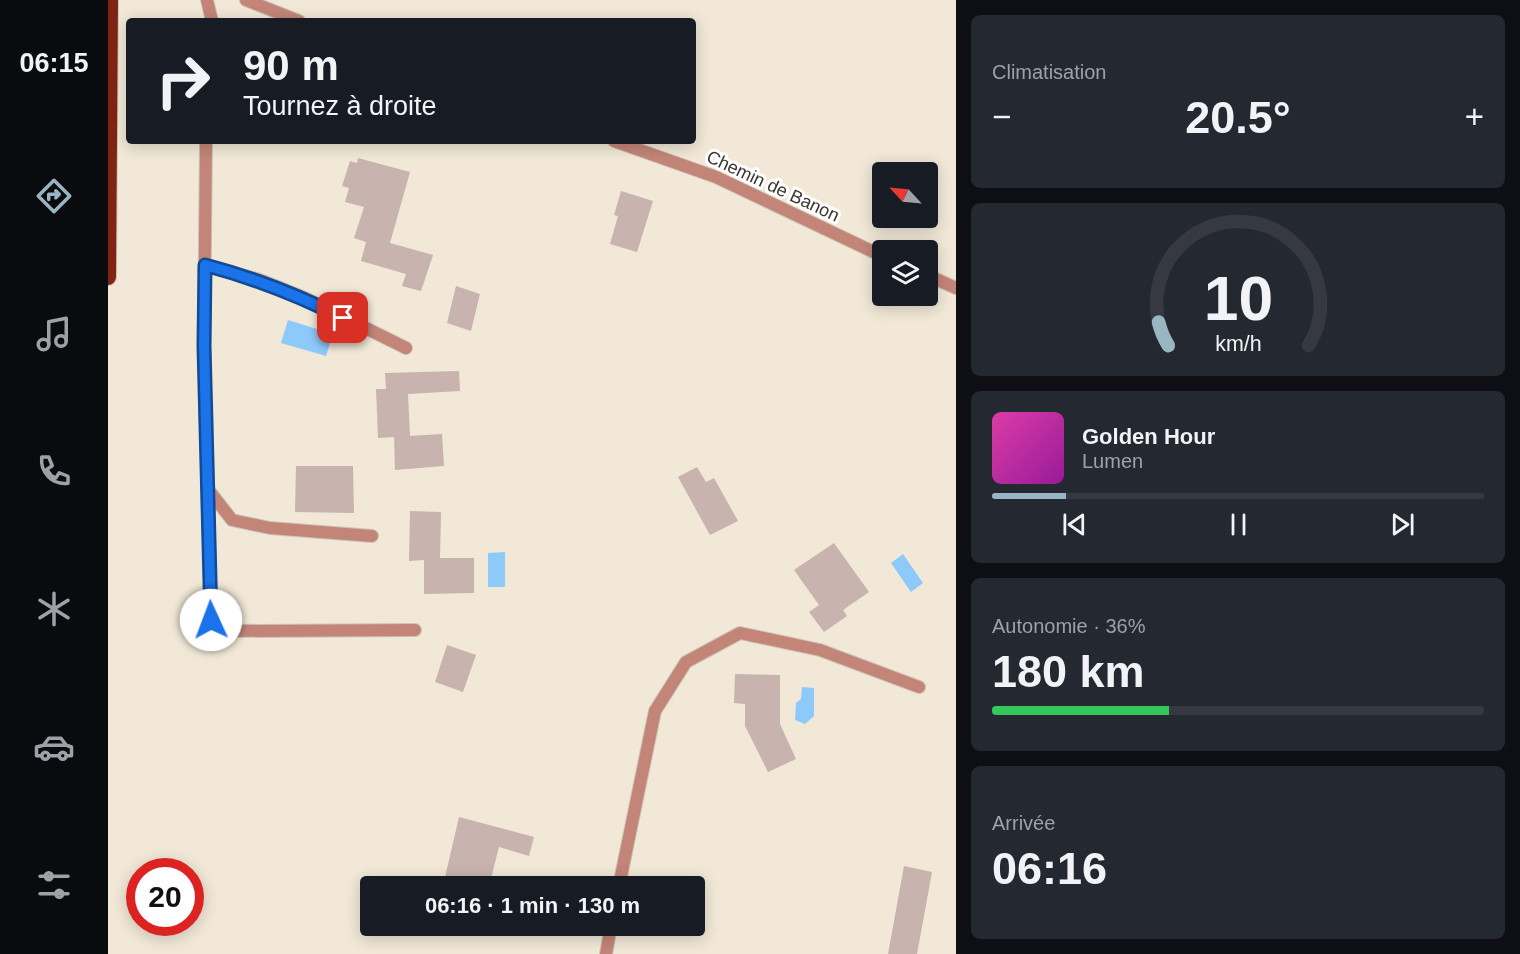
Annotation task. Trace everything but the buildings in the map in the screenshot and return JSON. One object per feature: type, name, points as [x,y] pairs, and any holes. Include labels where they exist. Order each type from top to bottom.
[{"type":"highway","points":[[108,277],[110,0]]},
{"type":"street","points":[[207,0],[211,18]]},
{"type":"street","points":[[246,0],[291,18]]},
{"type":"street","points":[[206,144],[207,488],[211,620],[232,631],[415,630]]},
{"type":"street","name":"Chemin de Banon","points":[[622,144],[716,177],[872,251]]},
{"type":"street","points":[[205,265],[260,280],[305,298],[406,348]]},
{"type":"street","points":[[938,281],[956,288]]},
{"type":"street","points":[[207,488],[232,520],[270,528],[372,536]]},
{"type":"street","points":[[621,876],[655,711],[686,662],[740,633],[820,650],[919,687]]},
{"type":"street","points":[[606,954],[609,936]]},
{"type":"water","points":[[288,320],[333,334],[326,356],[281,343]]},
{"type":"water","points":[[505,552],[505,587],[488,587],[488,553]]},
{"type":"water","points":[[903,554],[923,583],[911,592],[891,563]]},
{"type":"water","points":[[802,687],[814,688],[814,716],[805,724],[795,720],[796,703],[801,699]]},
{"type":"route","points":[[211,620],[207,525],[205,265],[260,280],[305,298],[343,318]]}]
